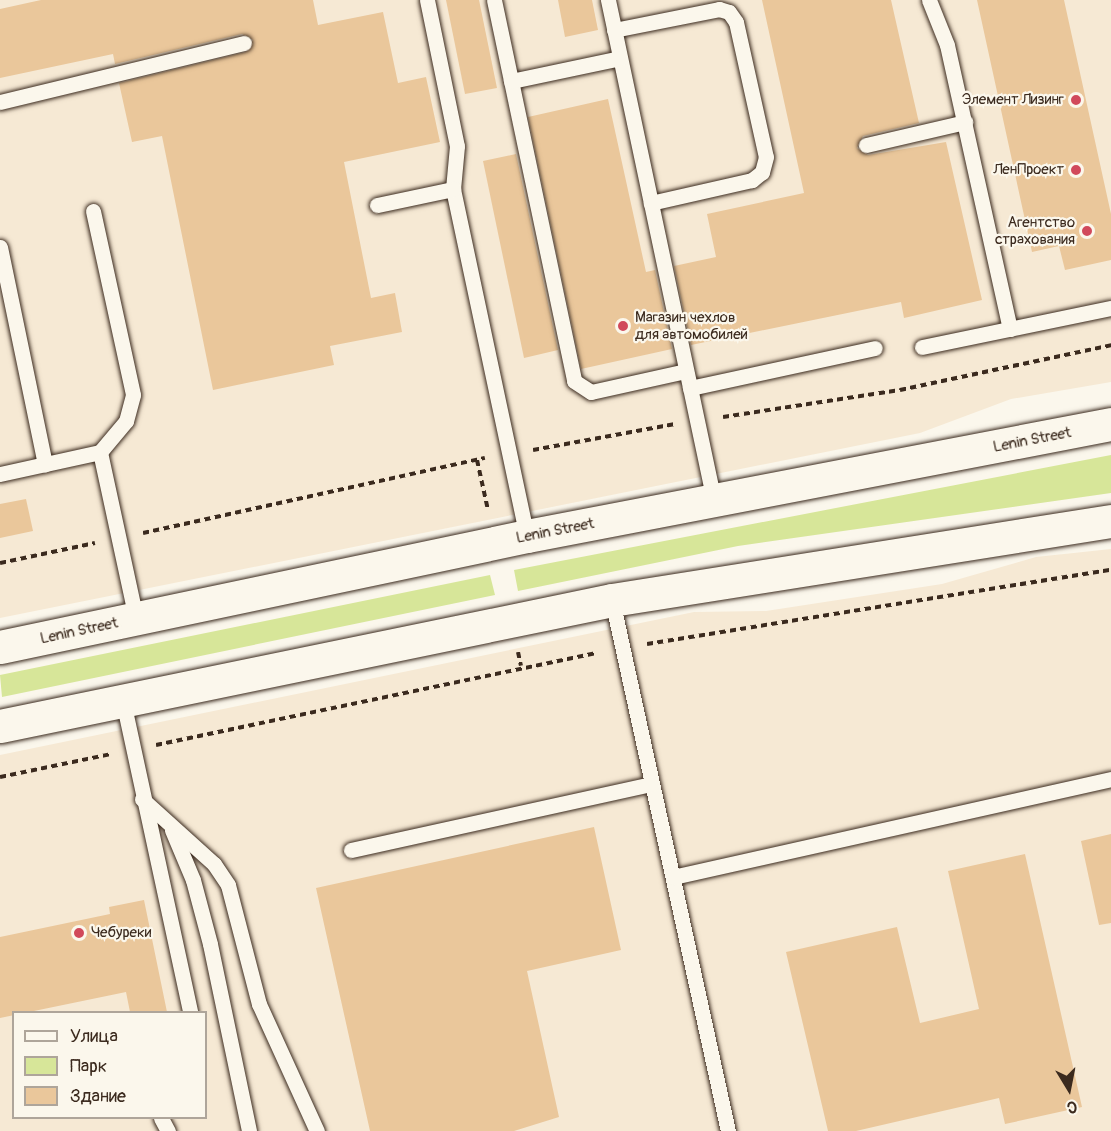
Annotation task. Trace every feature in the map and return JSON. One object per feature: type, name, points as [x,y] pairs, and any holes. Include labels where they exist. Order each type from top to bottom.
[{"type":"main road","name":"Lenin Street","points":[[0,647],[527,536],[1111,424]]},
{"type":"main road","points":[[0,726],[612,600],[1111,520]]},
{"type":"lane","points":[[427,0],[457,146],[453,189],[527,536]]},
{"type":"lane","points":[[494,0],[574,381],[591,392],[687,371]]},
{"type":"lane","points":[[608,0],[714,501]]},
{"type":"lane","points":[[929,0],[947,45],[1010,329]]},
{"type":"lane","points":[[614,30],[719,9],[729,12],[736,22],[766,157],[762,172],[752,180],[651,203]]},
{"type":"lane","points":[[0,102],[244,44]]},
{"type":"lane","points":[[511,81],[620,58]]},
{"type":"lane","points":[[866,145],[964,122]]},
{"type":"lane","points":[[377,205],[453,189]]},
{"type":"lane","points":[[0,474],[100,452],[126,421],[133,395],[93,211]]},
{"type":"lane","points":[[0,247],[45,464]]},
{"type":"lane","points":[[922,347],[1111,308]]},
{"type":"lane","points":[[690,388],[875,348]]},
{"type":"lane","points":[[100,452],[136,619]]},
{"type":"lane","points":[[612,600],[728,1131]]},
{"type":"lane","points":[[123,701],[142,799],[190,1011]]},
{"type":"lane","points":[[673,877],[1111,779]]},
{"type":"lane","points":[[351,850],[652,784]]},
{"type":"lane","points":[[142,799],[214,864],[228,885],[259,1004],[317,1131]]},
{"type":"lane","points":[[170,824],[193,880],[210,944],[249,1131]]},
{"type":"path","points":[[0,563],[508,454],[697,421],[900,390],[1111,345]]},
{"type":"path","points":[[0,777],[623,648],[999,584],[1111,570]]},
{"type":"shaded area","points":[[0,0],[1111,0],[1111,382],[1011,399],[920,433],[0,618]]},
{"type":"shaded area","points":[[1111,549],[1111,1131],[0,1131],[0,755],[694,612],[766,611],[942,584],[1036,557]]},
{"type":"green space","points":[[1111,455],[1111,493],[738,546],[518,591],[514,570]]},
{"type":"green space","points":[[490,575],[495,595],[2,697],[0,675]]},
{"type":"building","points":[[41,0],[313,0],[318,25],[383,12],[398,83],[426,77],[440,142],[344,162],[371,298],[395,293],[402,332],[330,346],[334,365],[213,390],[162,136],[132,142],[119,83],[246,52],[253,40],[242,34],[115,64],[113,54],[0,78],[0,9]]},
{"type":"building","points":[[446,0],[479,0],[497,88],[465,94]]},
{"type":"building","points":[[558,0],[592,0],[598,30],[565,37]]},
{"type":"building","points":[[762,0],[891,0],[919,123],[863,136],[857,148],[868,155],[946,142],[982,300],[904,318],[901,302],[691,345],[674,266],[716,257],[707,214],[804,193]]},
{"type":"building","points":[[977,0],[1064,0],[1111,214],[1111,260],[1065,270],[1059,246],[1032,252]]},
{"type":"building","points":[[608,99],[646,272],[655,270],[672,349],[581,369],[528,117]]},
{"type":"building","points":[[516,154],[558,350],[524,358],[483,161]]},
{"type":"building","points":[[26,499],[33,531],[0,538],[0,504]]},
{"type":"building","points":[[594,827],[621,950],[527,971],[559,1117],[514,1131],[370,1131],[316,888]]},
{"type":"building","points":[[1111,834],[1111,923],[1099,925],[1081,841]]},
{"type":"building","points":[[1025,854],[1082,1107],[1005,1124],[999,1098],[856,1131],[828,1131],[786,952],[897,927],[920,1023],[979,1009],[948,871]]},
{"type":"building","points":[[144,900],[167,1011],[130,1011],[126,992],[34,1011],[12,1011],[12,1016],[0,1018],[0,937],[110,914],[109,907]]},
{"type":"place","name":"Элемент Лизинг","points":[[1076,100]]},
{"type":"place","name":"ЛенПроект","points":[[1076,170]]},
{"type":"place","name":"Агентство страхования","points":[[1087,231]]},
{"type":"place","name":"Магазин чехлов для автомобилей","points":[[623,326]]},
{"type":"place","name":"Чебуреки","points":[[79,933]]}]
